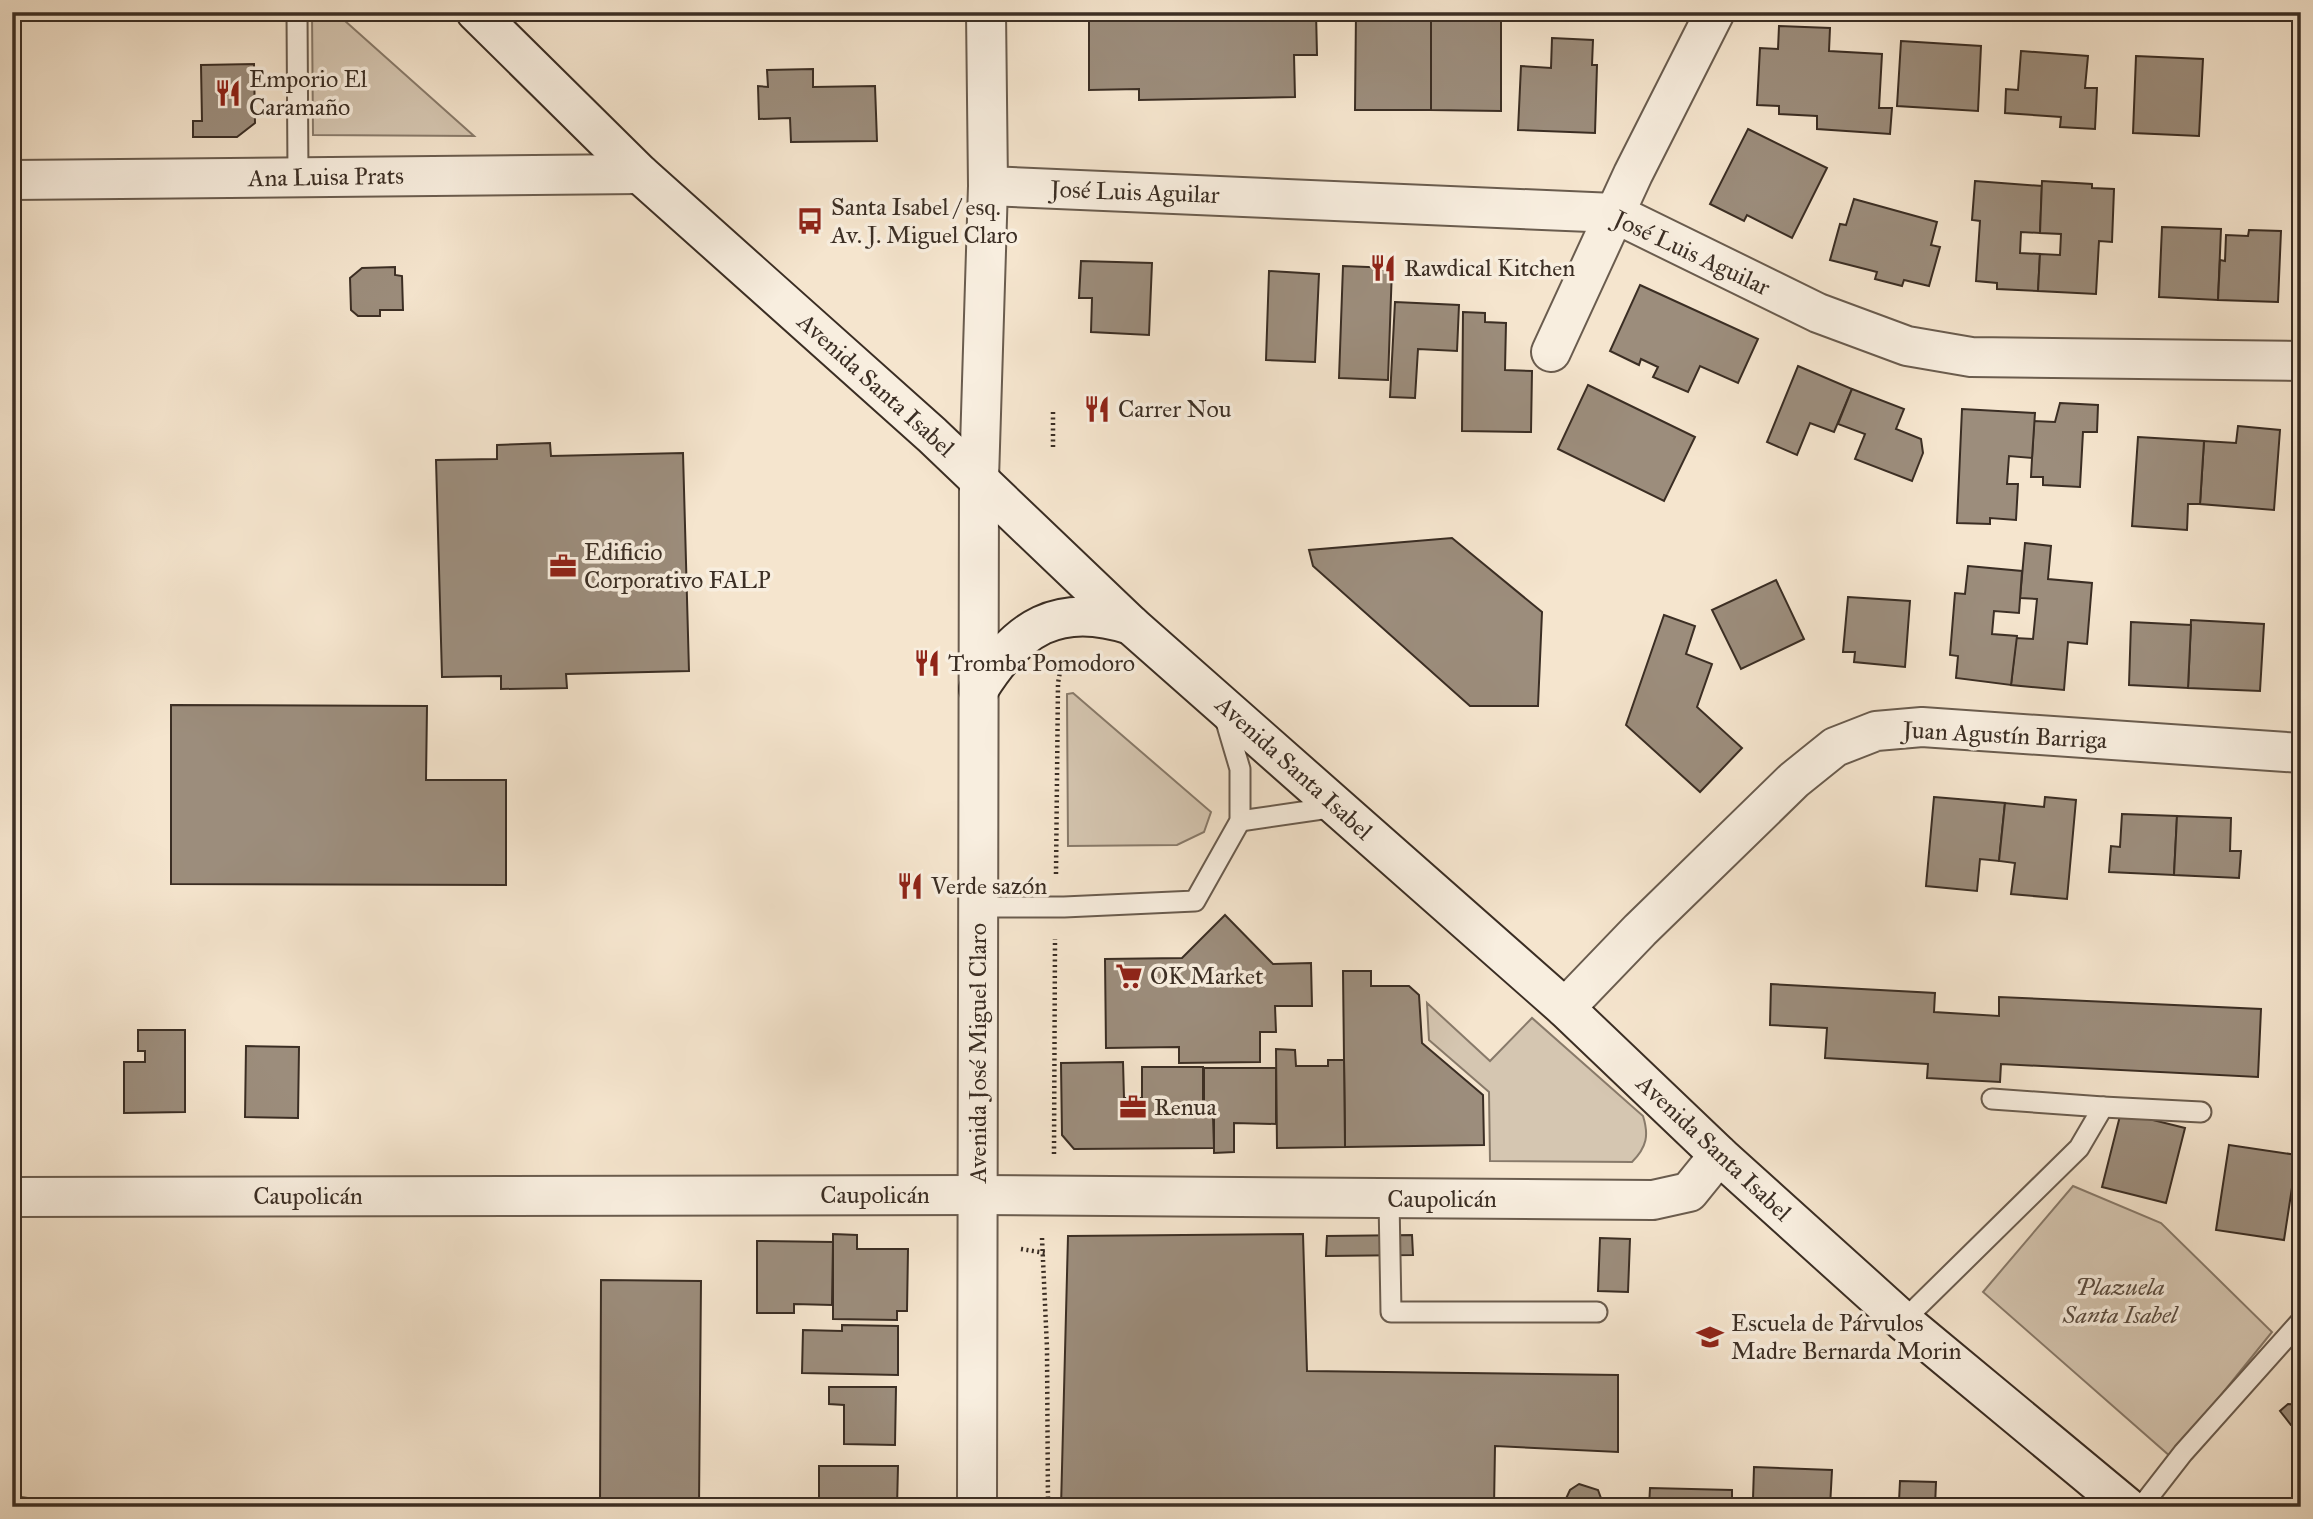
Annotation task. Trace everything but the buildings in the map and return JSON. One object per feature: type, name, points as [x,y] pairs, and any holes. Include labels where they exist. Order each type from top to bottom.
[{"type":"street","name":"Avenida Santa Isabel","points":[[476,12],[640,174],[979,480],[1131,625],[1565,1008],[1719,1154],[1903,1321],[2127,1507]]},
{"type":"street","name":"Avenida José Miguel Claro","points":[[977,1507],[979,480],[988,186],[986,12]]},
{"type":"street","points":[[1551,352],[1614,213],[1715,12]]},
{"type":"street","name":"Ana Luisa Prats","points":[[12,180],[640,174]]},
{"type":"street","name":"José Luis Aguilar","points":[[988,186],[1614,213],[1818,313],[1907,346],[1971,357],[2301,361]]},
{"type":"street","points":[[979,689],[1011,645],[1041,624],[1084,615],[1111,618],[1131,625]]},
{"type":"street","name":"Juan Agustín Barriga","points":[[1565,1008],[1640,930],[1794,780],[1835,747],[1876,731],[1922,727],[2301,753]]},
{"type":"street","name":"Caupolicán","points":[[12,1197],[978,1195],[1653,1200],[1689,1192],[1719,1154]]},
{"type":"lane","points":[[297,12],[298,177]]},
{"type":"lane","points":[[979,907],[1064,907],[1195,901],[1240,821],[1240,769],[1220,701]]},
{"type":"lane","points":[[1240,821],[1337,807]]},
{"type":"lane","points":[[1993,1099],[2201,1112]]},
{"type":"lane","points":[[1903,1321],[2080,1148],[2103,1107]]},
{"type":"lane","points":[[1389,1199],[1391,1312],[1597,1312]]},
{"type":"lane","points":[[2141,1507],[2183,1453],[2301,1321]]},
{"type":"path","points":[[1053,412],[1053,449]]},
{"type":"path","points":[[1045,1253],[1048,1507]]},
{"type":"green space","points":[[312,12],[335,12],[474,136],[313,135]]},
{"type":"green space","points":[[1073,693],[1211,812],[1204,832],[1177,845],[1068,846],[1067,694]]},
{"type":"green space","points":[[1427,1003],[1490,1061],[1532,1018],[1643,1116],[1646,1135],[1641,1151],[1632,1162],[1490,1161],[1489,1092],[1429,1040]]},
{"type":"green space","name":"Plazuela Santa Isabel","points":[[2073,1186],[2161,1223],[2272,1332],[2171,1457],[1983,1292]]},
{"type":"place","name":"Emporio El Caramaño","points":[[228,93]]},
{"type":"place","name":"Santa Isabel / esq. Av. J. Miguel Claro","points":[[810,221]]},
{"type":"place","name":"Rawdical Kitchen","points":[[1383,268]]},
{"type":"place","name":"Carrer Nou","points":[[1097,409]]},
{"type":"place","name":"Edificio Corporativo FALP","points":[[563,566]]},
{"type":"place","name":"Tromba Pomodoro","points":[[927,663]]},
{"type":"place","name":"Verde sazón","points":[[910,886]]},
{"type":"place","name":"OK Market","points":[[1129,976]]},
{"type":"place","name":"Renua","points":[[1133,1107]]},
{"type":"place","name":"Escuela de Párvulos Madre Bernarda Morin","points":[[1710,1337]]}]
